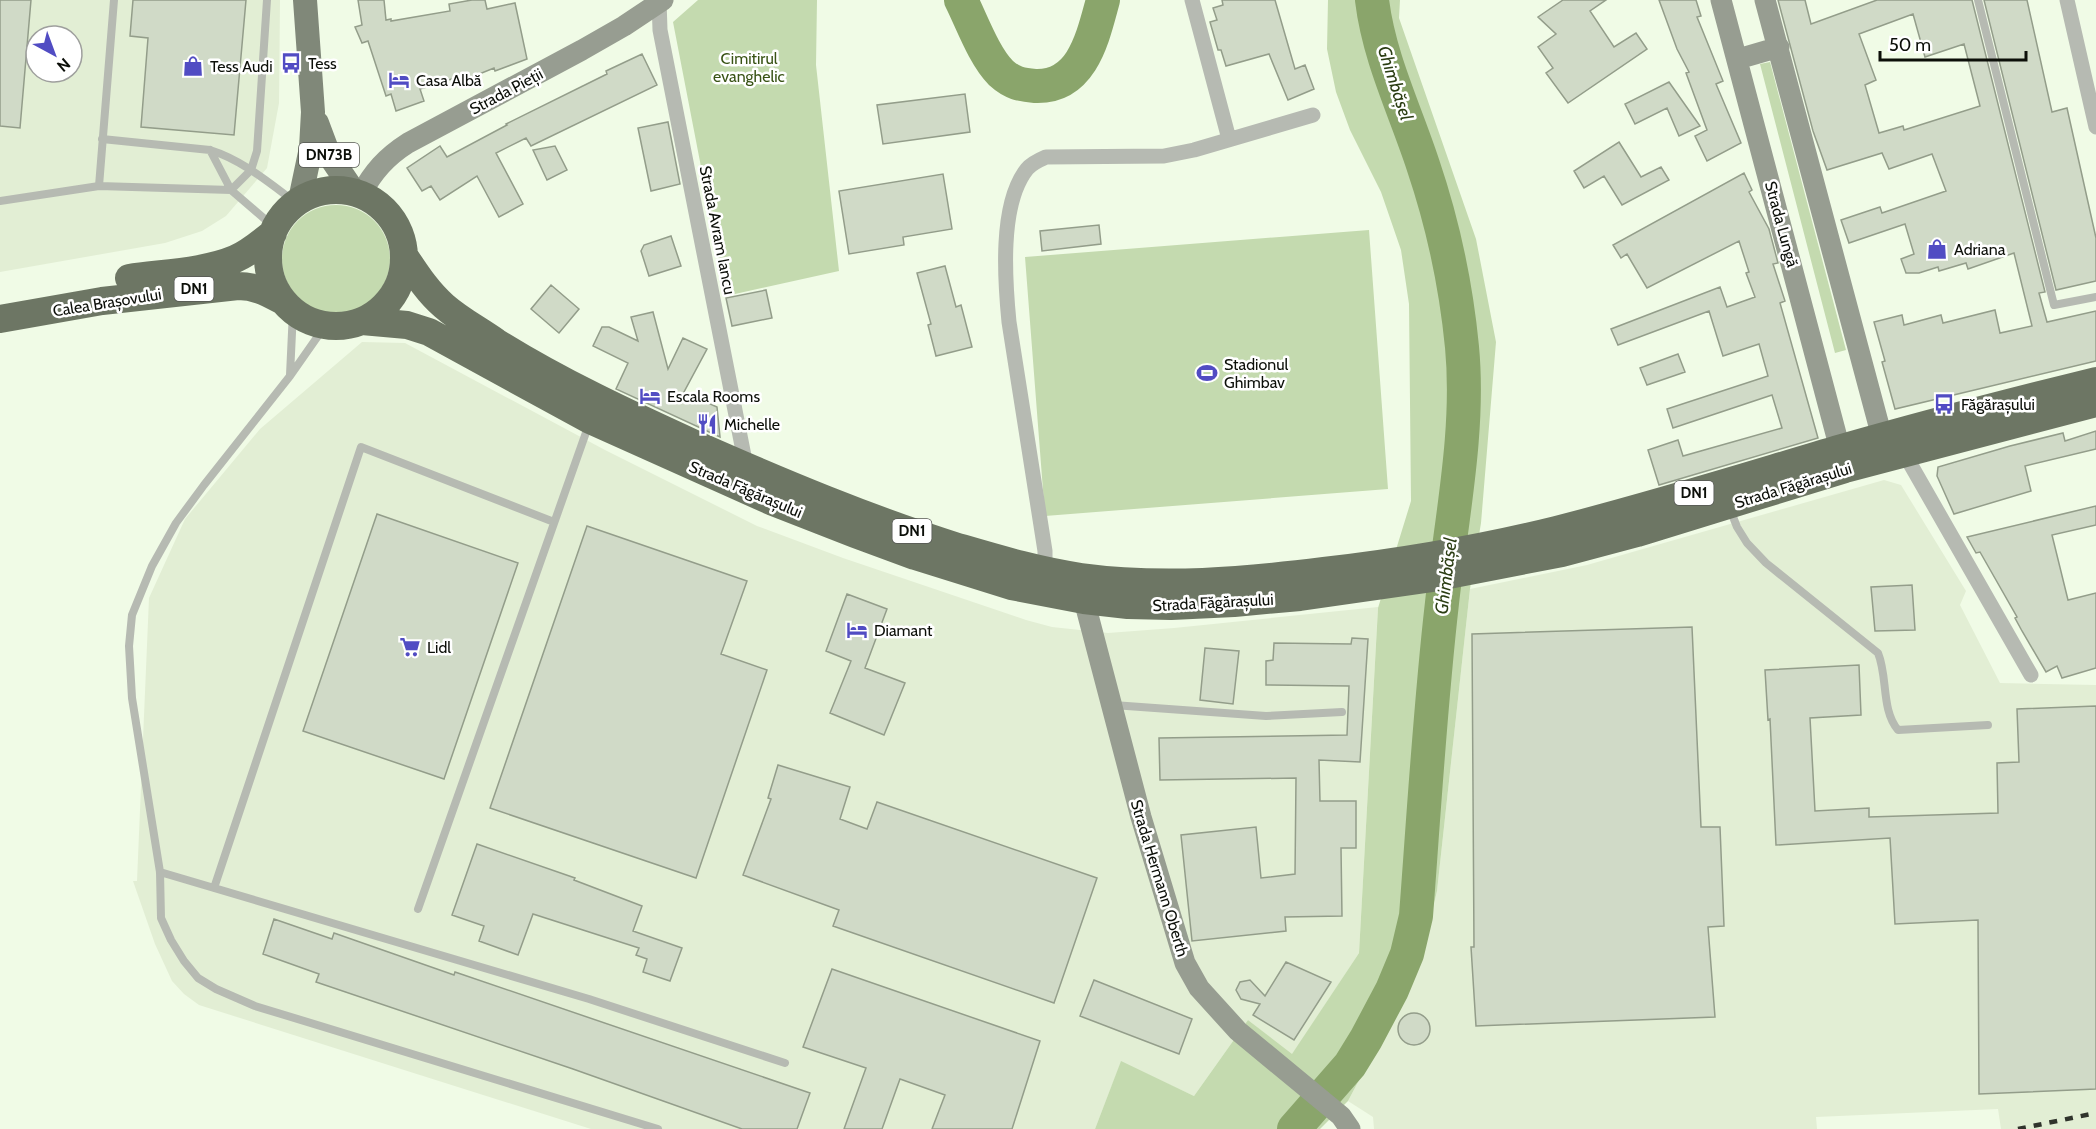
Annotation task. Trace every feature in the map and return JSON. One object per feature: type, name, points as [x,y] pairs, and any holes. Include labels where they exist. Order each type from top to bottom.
[{"type":"highway","name":"DN1","points":[[274,230],[288,210],[310,195],[332,190],[357,193]]},
{"type":"highway","name":"Strada Făgărașului","points":[[357,193],[381,206],[389,214],[400,234],[405,257],[426,288],[446,309],[518,355],[599,399],[822,498],[924,536],[1017,565],[1083,577],[1170,583],[1369,577]]},
{"type":"highway","name":"Calea Brașovului","points":[[0,302],[98,283],[212,266],[249,251],[274,230]]},
{"type":"highway","points":[[274,230],[268,250],[269,268],[274,286],[288,306]]},
{"type":"highway","name":"Strada Făgărașului","points":[[288,306],[302,318],[326,326],[351,325],[363,321],[385,306],[393,296],[399,284],[405,257]]},
{"type":"highway","name":"Calea Brașovului","points":[[0,319],[102,301],[228,286],[249,286],[263,290],[288,306]]},
{"type":"highway","name":"Strada Făgărașului","points":[[363,321],[407,325],[429,332],[590,420],[774,502],[905,552],[1011,586],[1084,600],[1171,606],[1300,597],[1369,577],[1507,553],[1643,507],[1840,449],[1893,445],[2096,403]]},
{"type":"highway","name":"Strada Făgărașului","points":[[1507,553],[1562,553],[1605,542],[1799,482],[1893,445],[1948,418],[2096,381]]},
{"type":"main road","name":"DN73B","points":[[298,202],[311,148],[313,112],[305,0]]},
{"type":"main road","name":"DN73B","points":[[313,112],[329,155],[357,193]]},
{"type":"street","points":[[1192,0],[1229,139]]},
{"type":"street","name":"Strada Lungă","points":[[1721,0],[1840,449]]},
{"type":"street","points":[[1765,0],[1893,445],[2031,675]]},
{"type":"street","points":[[2067,0],[2093,97],[2096,127]]},
{"type":"street","name":"Strada Pieții","points":[[357,193],[383,161],[408,143],[582,50],[660,1]]},
{"type":"street","name":"Strada Avram Iancu","points":[[660,1],[660,30],[746,466]]},
{"type":"street","points":[[1738,58],[1779,47]]},
{"type":"street","points":[[1045,570],[1046,551],[1005,285],[1006,245],[1011,207],[1027,170],[1036,161],[1046,157],[1164,156],[1194,150],[1313,116]]},
{"type":"street","name":"Strada Hermann Oberth","points":[[1084,600],[1110,705],[1185,963],[1199,988],[1238,1030],[1346,1123]]},
{"type":"lane","points":[[99,186],[114,0]]},
{"type":"lane","points":[[0,201],[99,186],[231,190],[251,170],[256,151],[267,0]]},
{"type":"lane","points":[[1978,0],[2054,304],[2096,297]]},
{"type":"lane","points":[[102,139],[210,150],[224,154],[298,202]]},
{"type":"lane","points":[[210,150],[231,190],[274,230]]},
{"type":"lane","points":[[288,306],[290,376]]},
{"type":"lane","points":[[326,326],[176,523],[152,566],[132,615],[129,646],[132,698],[160,872],[161,918],[171,940],[198,978],[216,989],[255,1006],[658,1129]]},
{"type":"lane","points":[[418,909],[590,420]]},
{"type":"lane","points":[[214,888],[360,447],[554,522]]},
{"type":"lane","points":[[1729,505],[1737,527],[1747,543],[1766,563],[1878,653],[1883,664],[1890,721],[1898,730],[1989,725]]},
{"type":"lane","points":[[1110,705],[1266,716],[1342,712]]},
{"type":"lane","points":[[160,872],[589,999],[785,1063]]},
{"type":"shaded area","points":[[0,0],[280,0],[279,103],[267,168],[226,216],[202,231],[165,243],[0,272]]},
{"type":"shaded area","points":[[362,342],[405,343],[605,450],[757,526],[843,558],[1052,627],[1108,633],[1378,607],[1359,953],[1292,1055],[1248,1020],[1194,1096],[1121,1062],[1095,1129],[591,1129],[199,1005],[184,994],[172,981],[155,944],[133,881],[137,881],[149,598],[185,519],[260,429]]},
{"type":"shaded area","points":[[1884,480],[1901,485],[1966,591],[1960,605],[2000,683],[2096,685],[2096,1129],[2001,1129],[1998,1109],[1816,1117],[1817,1129],[1374,1129],[1373,1117],[1348,1101],[1419,967],[1437,891],[1470,589],[1587,565]]},
{"type":"green space","name":"Cimitirul evanghelic","points":[[698,0],[817,0],[816,65],[839,271],[726,296],[673,22]]},
{"type":"green space","points":[[1328,0],[1400,0],[1399,18],[1476,239],[1496,342],[1481,523],[1470,589],[1437,891],[1419,967],[1348,1101],[1320,1129],[1095,1129],[1121,1061],[1194,1096],[1248,1020],[1292,1054],[1359,953],[1378,608],[1411,501],[1409,304],[1401,250],[1381,192],[1350,130],[1336,92],[1327,49]]},
{"type":"green space","points":[[1770,62],[1846,350],[1835,353],[1760,64]]},
{"type":"green space","points":[[336,205],[357,209],[374,221],[386,238],[390,259],[386,280],[374,297],[357,309],[336,313],[315,309],[298,297],[286,280],[282,259],[286,238],[298,221],[315,209]]},
{"type":"green space","name":"Stadionul Ghimbav","points":[[1369,230],[1388,489],[1045,516],[1025,257]]},
{"type":"building","points":[[0,0],[31,0],[29,24],[24,24],[24,81],[20,128],[0,126]]},
{"type":"building","name":"Tess Audi","points":[[133,0],[246,0],[234,135],[141,127],[148,38],[130,36]]},
{"type":"building","points":[[358,0],[384,0],[386,20],[391,19],[391,21],[450,11],[449,4],[472,0],[485,0],[487,9],[515,3],[527,59],[495,71],[494,68],[457,83],[455,78],[420,89],[424,101],[396,111],[391,94],[386,96],[368,41],[362,43],[355,27],[362,25]]},
{"type":"building","points":[[1222,0],[1275,0],[1295,69],[1305,65],[1314,89],[1288,100],[1269,54],[1226,66],[1221,50],[1218,50],[1210,22],[1217,20],[1213,8],[1223,5]]},
{"type":"building","points":[[1563,0],[1606,0],[1590,11],[1614,47],[1636,33],[1647,49],[1568,103],[1546,73],[1553,68],[1538,47],[1556,34],[1538,17]]},
{"type":"building","points":[[1659,0],[1696,0],[1701,16],[1697,17],[1723,81],[1716,84],[1741,143],[1707,161],[1695,136],[1707,130],[1686,73],[1689,72],[1677,49]]},
{"type":"building","points":[[1778,0],[1805,0],[1811,24],[1877,0],[1972,0],[2045,292],[2039,293],[2047,322],[2096,311],[2096,361],[1895,409],[1874,322],[1902,315],[1904,325],[1941,315],[1943,323],[1995,310],[2000,333],[2032,326],[2014,253],[1968,269],[1966,263],[1939,271],[1938,267],[1919,273],[1906,273],[1901,259],[1914,254],[1905,224],[1849,243],[1841,220],[1880,207],[1882,213],[1946,191],[1932,154],[1889,169],[1882,153],[1827,170],[1813,131]],"holes":[[[1913,14],[1925,57],[1964,44],[1980,106],[1904,130],[1903,126],[1879,133],[1865,85],[1876,80],[1859,34]]]},
{"type":"building","points":[[1984,0],[2027,0],[2052,112],[2067,108],[2096,238],[2096,281],[2056,290]]},
{"type":"building","points":[[642,54],[657,85],[531,146],[526,138],[496,153],[523,204],[499,217],[477,176],[440,200],[431,186],[422,191],[407,168],[440,146],[447,157]]},
{"type":"building","points":[[1669,82],[1700,126],[1679,136],[1667,108],[1635,124],[1625,104]]},
{"type":"building","points":[[965,94],[970,132],[883,144],[877,105]]},
{"type":"building","points":[[668,122],[680,184],[651,191],[638,128]]},
{"type":"building","points":[[1619,142],[1641,177],[1661,167],[1669,180],[1622,205],[1604,176],[1584,188],[1574,171]]},
{"type":"building","points":[[555,146],[567,170],[547,180],[533,150]]},
{"type":"building","points":[[1744,173],[1752,190],[1749,192],[1769,229],[1778,263],[1773,264],[1785,301],[1780,303],[1818,438],[1659,485],[1648,450],[1678,440],[1683,456],[1782,428],[1772,395],[1673,428],[1667,409],[1768,376],[1759,344],[1723,356],[1709,311],[1618,345],[1611,329],[1720,287],[1727,307],[1755,297],[1746,273],[1749,272],[1739,241],[1647,288],[1627,254],[1621,258],[1613,245]]},
{"type":"building","points":[[943,174],[952,229],[903,237],[904,245],[849,254],[839,191]]},
{"type":"building","points":[[1099,225],[1101,244],[1042,251],[1040,231]]},
{"type":"building","points":[[671,236],[681,266],[649,276],[641,251],[644,245]]},
{"type":"building","points":[[945,266],[956,307],[961,305],[972,347],[936,356],[928,325],[931,324],[917,273]]},
{"type":"building","points":[[551,285],[579,309],[559,333],[531,309]]},
{"type":"building","points":[[766,290],[772,318],[732,326],[726,298]]},
{"type":"building","points":[[653,312],[668,369],[683,338],[707,349],[684,392],[717,407],[720,437],[616,389],[628,363],[593,346],[602,327],[609,327],[638,341],[631,317]]},
{"type":"building","points":[[1678,354],[1685,372],[1647,385],[1640,368]]},
{"type":"building","points":[[2096,431],[2096,449],[2025,466],[2031,491],[1954,514],[1937,476],[1938,467],[2010,446],[2063,433],[2065,441]]},
{"type":"building","points":[[2096,506],[2096,525],[2052,535],[2068,600],[2096,593],[2096,668],[2062,678],[2057,666],[2046,672],[1980,552],[1976,553],[1967,537]]},
{"type":"building","name":"Lidl","points":[[377,514],[518,563],[444,779],[303,731]]},
{"type":"building","points":[[587,526],[747,581],[721,654],[767,670],[696,878],[490,808]]},
{"type":"building","points":[[1912,585],[1915,630],[1875,631],[1871,587]]},
{"type":"building","points":[[847,594],[887,609],[865,668],[905,683],[884,735],[830,713],[851,661],[826,651]]},
{"type":"building","points":[[1692,627],[1701,827],[1720,827],[1724,926],[1708,927],[1715,1017],[1476,1026],[1471,947],[1474,947],[1472,634]]},
{"type":"building","points":[[1352,638],[1368,639],[1360,762],[1319,760],[1320,801],[1356,801],[1356,848],[1341,848],[1342,916],[1285,917],[1286,931],[1192,941],[1181,835],[1256,827],[1261,878],[1295,874],[1296,778],[1160,780],[1159,738],[1347,735],[1349,686],[1266,685],[1266,661],[1273,660],[1274,643],[1351,644]]},
{"type":"building","points":[[1205,648],[1239,651],[1233,704],[1200,700]]},
{"type":"building","points":[[1859,665],[1861,715],[1810,718],[1815,811],[1869,808],[1869,817],[1998,813],[1997,763],[2019,762],[2017,709],[2096,706],[2096,1089],[1979,1094],[1978,920],[1895,924],[1890,838],[1776,845],[1770,719],[1768,720],[1765,670]]},
{"type":"building","points":[[778,765],[850,787],[840,819],[867,829],[877,802],[1097,878],[1054,1003],[833,926],[839,910],[743,875],[771,799],[768,798]]},
{"type":"building","points":[[477,844],[575,878],[574,880],[642,906],[633,931],[682,948],[670,981],[643,972],[647,959],[636,955],[639,948],[533,914],[518,955],[479,941],[484,926],[452,915]]},
{"type":"building","points":[[274,919],[332,939],[334,933],[454,975],[455,972],[810,1093],[797,1129],[742,1129],[316,982],[319,974],[263,954]]},
{"type":"building","points":[[1286,962],[1331,982],[1294,1040],[1253,1015],[1260,1004],[1241,999],[1236,990],[1240,982],[1250,980],[1265,996]]},
{"type":"building","points":[[832,969],[1040,1041],[1012,1129],[932,1129],[945,1095],[900,1079],[882,1129],[844,1129],[866,1068],[803,1047]]},
{"type":"building","points":[[1094,980],[1192,1019],[1179,1054],[1080,1016]]},
{"type":"building","points":[[1414,1013],[1425,1018],[1430,1029],[1425,1040],[1414,1045],[1403,1040],[1398,1029],[1403,1018]]},
{"type":"waterway","name":"Ghimbășel","points":[[961,0],[984,48],[1001,73],[1013,81],[1035,86],[1051,84],[1064,78],[1075,69],[1090,44],[1103,0]]},
{"type":"waterway","name":"Ghimbășel","points":[[1294,1129],[1350,1065],[1392,990],[1407,954],[1416,916],[1434,681],[1462,443],[1464,411],[1462,347],[1448,255],[1430,187],[1380,43],[1372,0]]},
{"type":"railway","points":[[2018,1129],[2096,1113]]},
{"type":"place","name":"Tess","points":[[291,63]]},
{"type":"place","name":"Tess Audi","points":[[193,66]]},
{"type":"place","name":"Casa Albă","points":[[399,80]]},
{"type":"place","name":"Adriana","points":[[1937,249]]},
{"type":"place","name":"Stadionul Ghimbav","points":[[1207,373]]},
{"type":"place","name":"Escala Rooms","points":[[650,396]]},
{"type":"place","name":"Făgărașului","points":[[1944,404]]},
{"type":"place","name":"Michelle","points":[[707,424]]},
{"type":"place","name":"Diamant","points":[[857,630]]},
{"type":"place","name":"Lidl","points":[[410,647]]}]
